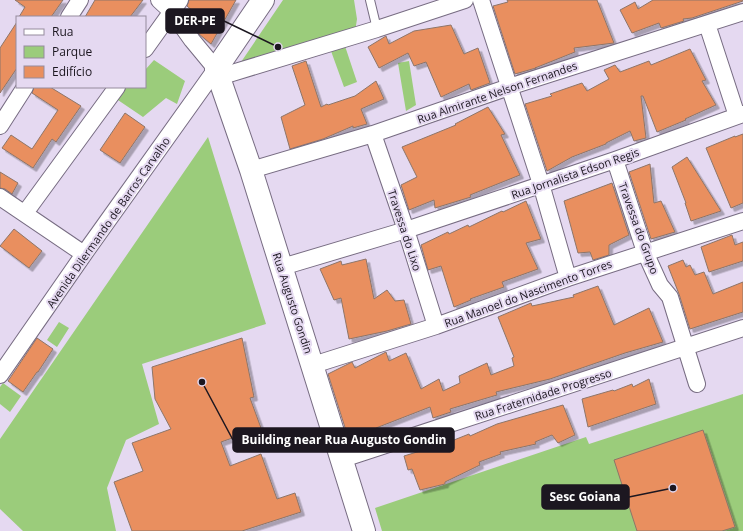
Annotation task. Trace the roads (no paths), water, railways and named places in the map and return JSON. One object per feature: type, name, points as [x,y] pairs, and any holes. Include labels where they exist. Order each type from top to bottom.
[{"type":"street","points":[[70,16],[80,0]]},
{"type":"street","points":[[159,0],[176,6],[192,40],[218,73]]},
{"type":"street","points":[[218,73],[263,0]]},
{"type":"street","points":[[218,73],[377,29],[465,0]]},
{"type":"street","points":[[481,0],[541,184],[568,278]]},
{"type":"street","points":[[146,48],[176,6]]},
{"type":"street","name":"Rua Almirante Nelson Fernandes","points":[[251,170],[374,134],[509,87],[743,12]]},
{"type":"street","points":[[707,24],[740,115]]},
{"type":"street","name":"Rua Augusto Gondin","points":[[218,73],[282,267],[364,531]]},
{"type":"street","name":"Avenida Dilermando de Barros Carvalho","points":[[0,375],[84,254],[218,73]]},
{"type":"street","points":[[0,126],[24,88]]},
{"type":"street","points":[[25,213],[116,88]]},
{"type":"street","name":"Rua Jornalista Edson Regis","points":[[282,267],[406,230],[615,160],[740,115]]},
{"type":"street","name":"Travessa do Lixo","points":[[374,134],[436,326]]},
{"type":"street","name":"Travessa do Grupo","points":[[615,160],[645,252],[660,285],[670,296],[697,384]]},
{"type":"street","points":[[0,197],[84,254]]},
{"type":"street","name":"Rua Manoel do Nascimento Torres","points":[[313,365],[436,326],[568,278],[743,221]]},
{"type":"street","name":"Rua Fraternidade Progresso","points":[[343,460],[743,328]]},
{"type":"lane","points":[[370,0],[377,29]]},
{"type":"place","name":"DER-PE","points":[[278,47]]},
{"type":"place","name":"Building near Rua Augusto Gondin","points":[[202,382]]},
{"type":"place","name":"Sesc Goiana","points":[[673,488]]}]
